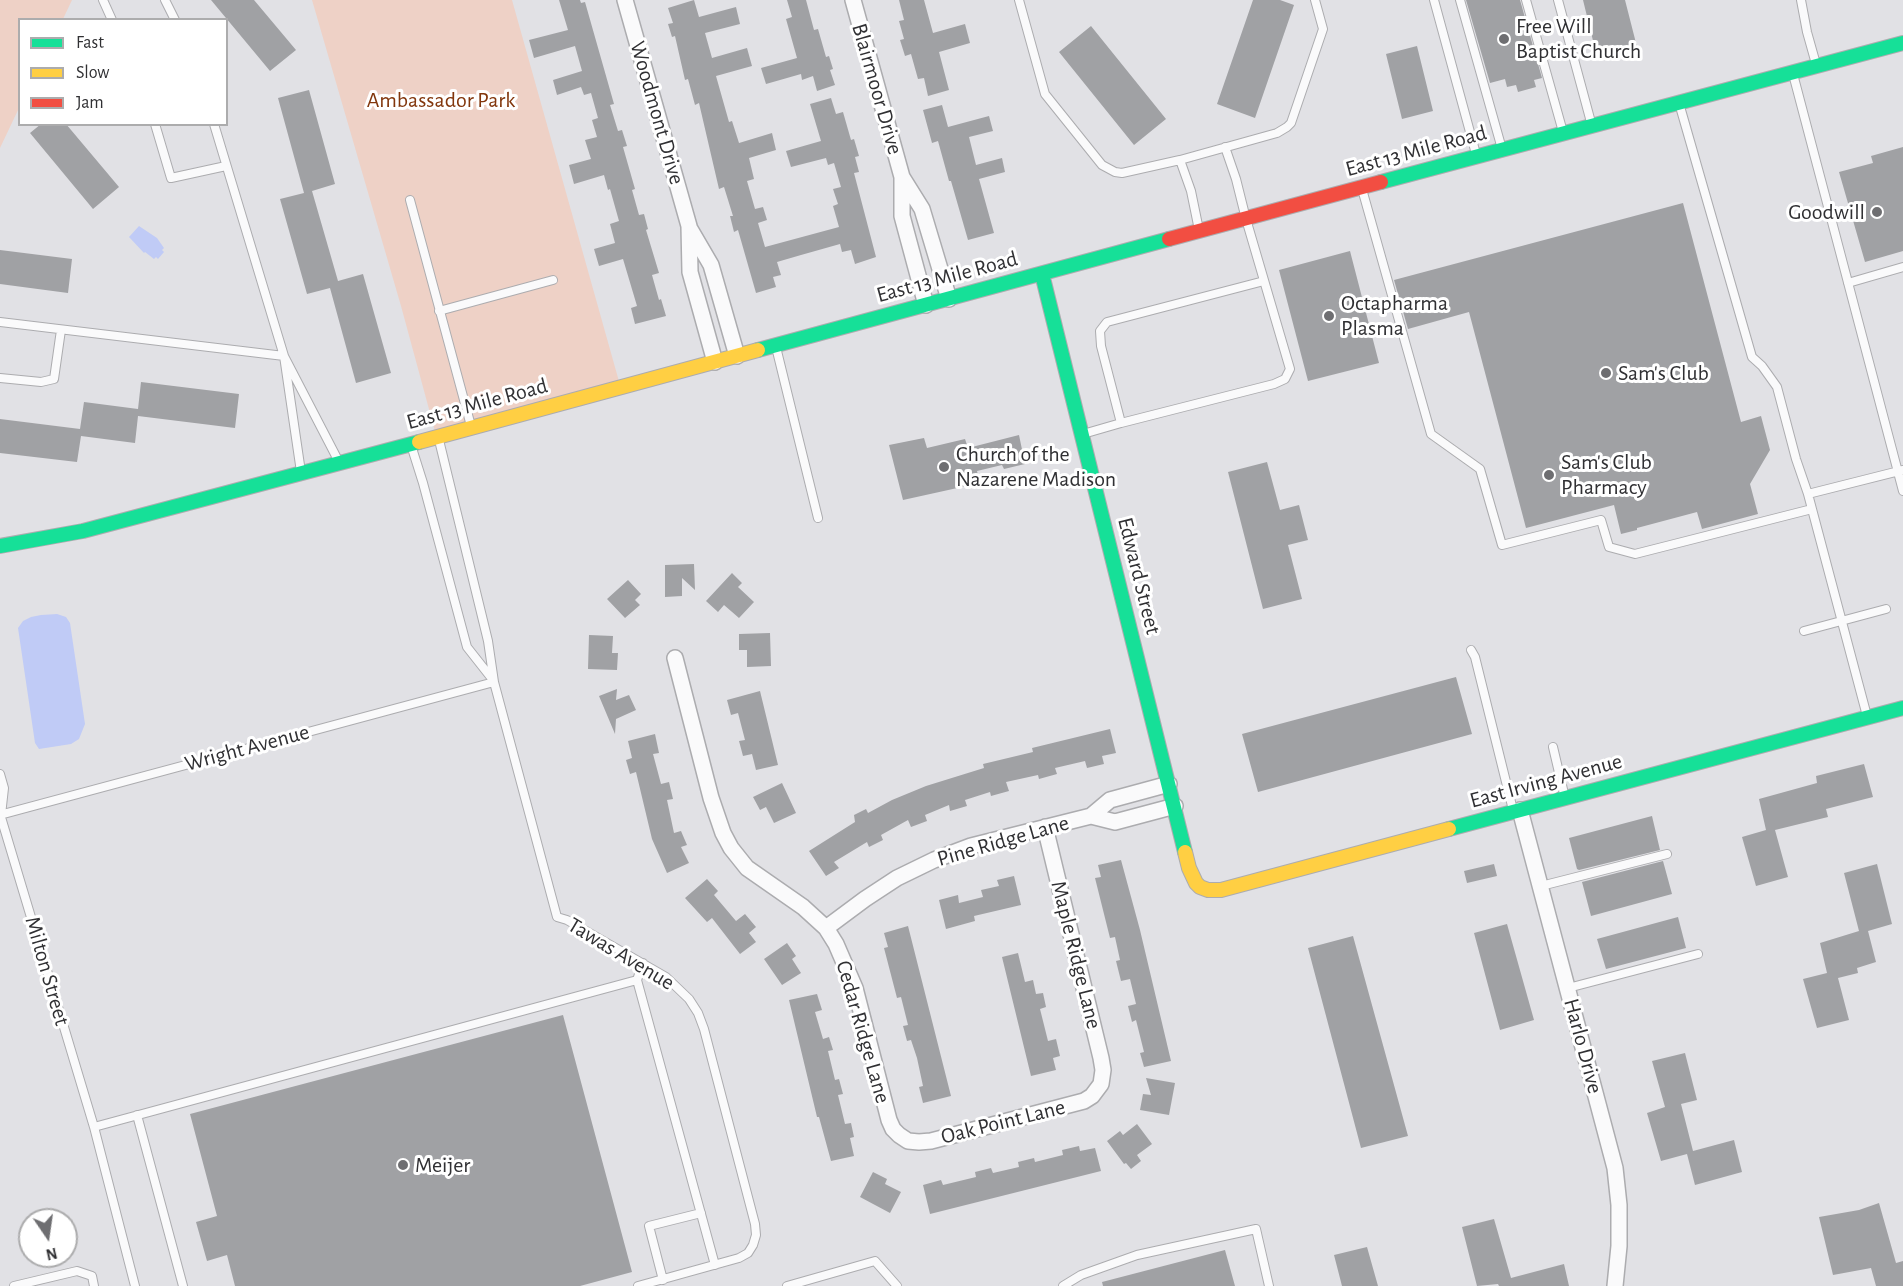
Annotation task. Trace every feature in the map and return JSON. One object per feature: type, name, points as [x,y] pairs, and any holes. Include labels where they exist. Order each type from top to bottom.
[{"type":"main road","name":"East 13 Mile Road","points":[[0,546],[83,531],[301,474],[1903,43]]},
{"type":"main road","name":"Edward Street","points":[[1041,274],[1083,434],[1189,868],[1200,887]]},
{"type":"main road","name":"East Irving Avenue","points":[[1200,887],[1208,890],[1221,890],[1903,708]]},
{"type":"street","name":"Woodmont Drive","points":[[625,0],[689,226],[711,265],[737,356]]},
{"type":"street","name":"Blairmoor Drive","points":[[853,0],[902,177],[902,216],[926,305]]},
{"type":"street","name":"Blairmoor Drive","points":[[902,177],[922,208],[949,299]]},
{"type":"street","name":"Woodmont Drive","points":[[689,226],[690,272],[715,362]]},
{"type":"street","name":"Cedar Ridge Lane","points":[[675,658],[711,798],[723,833],[731,848],[747,868],[803,907],[826,928],[836,944],[850,973],[885,1110],[893,1129],[899,1136]]},
{"type":"street","name":"Pine Ridge Lane","points":[[826,928],[881,888],[924,865],[971,846],[1091,816],[1110,800],[1169,784]]},
{"type":"street","name":"Pine Ridge Lane","points":[[1091,816],[1115,822],[1174,806]]},
{"type":"street","name":"Harlo Drive","points":[[1517,811],[1540,886],[1615,1168],[1619,1205],[1619,1246],[1615,1286]]},
{"type":"street","name":"Maple Ridge Lane","points":[[1045,827],[1101,1058],[1103,1070],[1101,1084]]},
{"type":"street","name":"Oak Point Lane","points":[[899,1136],[908,1141],[931,1141],[1049,1111],[1084,1101],[1092,1096],[1101,1084]]},
{"type":"lane","points":[[103,0],[111,18]]},
{"type":"lane","points":[[165,0],[174,18]]},
{"type":"lane","points":[[1019,0],[1046,94],[1102,165],[1122,173],[1180,160],[1276,133],[1291,123],[1323,29],[1315,0]]},
{"type":"lane","points":[[1434,0],[1477,156]]},
{"type":"lane","points":[[1460,0],[1502,150]]},
{"type":"lane","points":[[1526,0],[1563,134]]},
{"type":"lane","points":[[1558,0],[1592,126]]},
{"type":"lane","points":[[1801,0],[1816,66]]},
{"type":"lane","points":[[1793,72],[1900,470],[1903,491]]},
{"type":"lane","points":[[1679,102],[1752,357],[1762,366],[1777,387],[1808,494],[1867,718]]},
{"type":"lane","points":[[157,126],[171,178],[226,166]]},
{"type":"lane","points":[[215,126],[284,356],[301,474]]},
{"type":"lane","points":[[1083,434],[1274,384],[1285,378],[1290,369],[1225,147]]},
{"type":"lane","points":[[1180,160],[1191,191],[1199,231]]},
{"type":"lane","points":[[1362,188],[1431,434],[1480,469],[1502,545],[1601,520],[1609,547],[1635,554],[1812,509]]},
{"type":"lane","points":[[410,200],[472,428]]},
{"type":"lane","points":[[1848,283],[1903,267]]},
{"type":"lane","points":[[439,311],[553,279]]},
{"type":"lane","points":[[1121,423],[1101,346],[1100,331],[1107,322],[1264,281]]},
{"type":"lane","points":[[0,322],[284,356]]},
{"type":"lane","points":[[0,378],[41,382],[54,379],[61,330]]},
{"type":"lane","points":[[776,346],[818,518]]},
{"type":"lane","points":[[284,356],[340,463]]},
{"type":"lane","name":"Tawas Avenue","points":[[438,436],[488,640],[494,681],[557,917],[567,920],[666,977],[689,999],[704,1029],[756,1235],[748,1252],[739,1258],[715,1265]]},
{"type":"lane","name":"Tawas Avenue","points":[[410,444],[423,483],[466,647],[494,681]]},
{"type":"lane","points":[[1808,494],[1900,470]]},
{"type":"lane","points":[[1804,631],[1886,609]]},
{"type":"lane","points":[[1471,650],[1475,657],[1517,811]]},
{"type":"lane","name":"Wright Avenue","points":[[0,815],[494,681]]},
{"type":"lane","points":[[1553,747],[1565,798]]},
{"type":"lane","name":"Milton Street","points":[[0,774],[4,788],[0,815],[94,1127],[135,1286]]},
{"type":"lane","points":[[1540,886],[1667,854]]},
{"type":"lane","points":[[1568,988],[1698,954]]},
{"type":"lane","points":[[638,1286],[715,1265],[637,980],[643,963]]},
{"type":"lane","points":[[94,1127],[637,980]]},
{"type":"lane","points":[[138,1115],[183,1286]]},
{"type":"lane","points":[[663,1280],[649,1226],[701,1213]]},
{"type":"lane","points":[[1063,1286],[1081,1275],[1137,1255],[1256,1229],[1269,1286]]},
{"type":"lane","points":[[787,1286],[875,1261],[897,1286]]},
{"type":"lane","points":[[14,1286],[77,1271],[92,1276],[94,1286]]},
{"type":"green space","points":[[0,0],[72,0],[63,18],[18,18],[18,110],[0,148]]},
{"type":"green space","name":"Ambassador Park","points":[[312,0],[512,0],[620,385],[436,435]]},
{"type":"water","points":[[139,226],[157,238],[164,248],[162,250],[164,252],[158,259],[144,253],[129,237]]},
{"type":"water","points":[[57,614],[66,617],[70,623],[85,724],[79,739],[71,744],[39,749],[35,743],[18,628],[23,621],[31,617]]},
{"type":"building","points":[[211,0],[254,0],[296,50],[270,71]]},
{"type":"building","points":[[559,0],[585,2],[614,104],[610,105],[618,131],[622,130],[627,146],[623,147],[635,189],[632,190],[639,215],[644,214],[648,229],[646,230],[659,273],[652,275],[666,316],[635,324],[631,308],[637,306],[623,259],[599,266],[594,249],[615,243],[610,224],[619,221],[610,189],[608,190],[604,175],[574,184],[569,165],[591,159],[585,140],[597,137],[592,120],[598,118],[591,93],[584,95],[581,87],[557,95],[553,80],[582,71],[575,46],[534,58],[529,40],[568,30]]},
{"type":"building","points":[[694,0],[699,17],[736,7],[740,24],[705,33],[712,58],[747,48],[752,66],[716,76],[729,122],[732,121],[739,143],[772,133],[776,150],[749,158],[754,179],[747,181],[755,209],[763,207],[767,220],[758,223],[765,247],[839,227],[833,206],[838,204],[833,189],[841,187],[834,163],[828,165],[826,158],[791,167],[786,151],[821,141],[810,104],[831,98],[836,114],[843,112],[851,140],[854,139],[859,156],[855,157],[859,172],[854,173],[876,257],[855,264],[851,250],[842,252],[840,244],[777,262],[781,275],[773,277],[776,287],[756,293],[738,230],[734,232],[730,216],[733,216],[724,187],[719,189],[699,103],[695,105],[688,79],[685,80],[675,36],[672,37],[668,24],[673,23],[668,8]]},
{"type":"building","points":[[787,0],[806,0],[814,30],[818,29],[826,57],[829,56],[833,69],[830,70],[835,85],[817,91],[813,76],[802,80],[801,74],[766,84],[761,68],[797,58],[786,19],[792,17]]},
{"type":"building","points":[[899,0],[924,0],[933,33],[965,24],[970,43],[939,52],[949,90],[928,96],[924,78],[918,79],[911,54],[905,56],[900,40],[904,39],[899,21],[904,20]]},
{"type":"building","points":[[1253,0],[1280,0],[1294,5],[1255,118],[1217,104]]},
{"type":"building","name":"Free Will Baptist Church","points":[[1466,0],[1520,0],[1542,78],[1534,80],[1536,87],[1518,92],[1516,85],[1507,87],[1505,79],[1490,83]]},
{"type":"building","points":[[1583,0],[1625,0],[1637,47],[1597,57]]},
{"type":"building","points":[[1091,26],[1166,119],[1134,145],[1059,52]]},
{"type":"building","points":[[1417,46],[1433,111],[1402,119],[1386,54]]},
{"type":"building","points":[[309,90],[335,184],[312,191],[338,281],[363,274],[391,373],[356,383],[330,288],[307,294],[280,199],[304,193],[278,98]]},
{"type":"building","points":[[942,105],[948,127],[989,116],[993,131],[969,137],[976,165],[1002,158],[1005,172],[979,179],[994,233],[968,240],[938,141],[932,143],[923,110]]},
{"type":"building","points":[[39,126],[68,126],[119,187],[93,209],[30,133]]},
{"type":"building","name":"Goodwill","points":[[1903,147],[1903,251],[1865,262],[1839,172],[1873,163],[1871,156]]},
{"type":"building","name":"Sam's Club","points":[[1683,203],[1741,422],[1761,416],[1770,450],[1750,484],[1758,514],[1702,529],[1697,512],[1621,534],[1614,505],[1526,528],[1469,312],[1408,329],[1394,280]]},
{"type":"building","points":[[0,250],[72,259],[68,293],[0,284]]},
{"type":"building","name":"Octapharma Plasma","points":[[1350,251],[1379,363],[1308,381],[1279,270]]},
{"type":"building","points":[[141,382],[239,394],[235,428],[138,416],[135,443],[81,436],[77,462],[0,453],[0,419],[80,429],[84,402],[138,409]]},
{"type":"building","name":"Church of the Nazarene Madison","points":[[1019,435],[1025,464],[1004,469],[1002,465],[977,471],[980,483],[903,500],[889,445],[924,438],[927,448],[965,439],[968,448]]},
{"type":"building","points":[[1267,462],[1280,510],[1299,505],[1308,540],[1288,545],[1302,599],[1263,609],[1228,472]]},
{"type":"building","points":[[694,564],[695,590],[682,578],[682,596],[665,597],[665,565]]},
{"type":"building","points":[[732,573],[742,583],[738,587],[754,602],[739,618],[724,605],[718,612],[706,601]]},
{"type":"building","points":[[628,580],[641,594],[635,600],[640,605],[625,618],[607,599]]},
{"type":"building","points":[[770,633],[771,666],[747,667],[747,650],[739,650],[739,634]]},
{"type":"building","points":[[589,635],[613,636],[612,653],[618,653],[617,670],[588,669]]},
{"type":"building","points":[[1456,677],[1472,734],[1258,792],[1242,734]]},
{"type":"building","points":[[617,689],[616,700],[629,695],[636,710],[616,719],[615,734],[599,696]]},
{"type":"building","points":[[760,691],[778,765],[756,770],[752,754],[743,756],[739,741],[745,740],[738,713],[731,715],[727,700]]},
{"type":"building","points":[[1110,729],[1116,753],[1102,756],[1104,764],[1087,768],[1085,761],[1055,768],[1057,774],[1039,779],[1038,775],[1006,782],[1009,791],[991,796],[990,792],[965,800],[967,806],[950,811],[949,805],[925,815],[927,821],[911,827],[908,820],[881,835],[883,840],[869,847],[867,842],[834,862],[839,868],[826,876],[809,851],[855,822],[854,815],[866,809],[868,813],[926,786],[984,768],[983,764],[1033,752],[1032,748]]},
{"type":"building","points":[[655,734],[659,753],[653,754],[661,784],[669,782],[673,799],[667,800],[674,833],[681,831],[687,845],[681,847],[689,863],[667,873],[652,839],[636,772],[630,774],[626,760],[632,758],[628,741]]},
{"type":"building","points":[[1864,764],[1873,797],[1826,809],[1828,817],[1775,830],[1788,877],[1756,886],[1742,837],[1766,830],[1759,799],[1817,783],[1816,776]]},
{"type":"building","points":[[782,783],[796,813],[774,823],[766,807],[760,810],[753,797]]},
{"type":"building","points":[[1652,816],[1660,850],[1577,869],[1569,838]]},
{"type":"building","points":[[1121,860],[1171,1061],[1144,1067],[1140,1053],[1144,1052],[1136,1020],[1132,1022],[1128,1006],[1136,1004],[1130,979],[1121,981],[1116,961],[1120,960],[1115,937],[1110,938],[1095,878],[1101,877],[1098,865]]},
{"type":"building","points":[[1663,861],[1672,894],[1591,916],[1582,882]]},
{"type":"building","points":[[1494,864],[1497,876],[1467,883],[1464,871]]},
{"type":"building","points":[[1877,864],[1892,924],[1868,931],[1876,962],[1857,968],[1858,973],[1838,978],[1849,1020],[1817,1028],[1803,979],[1827,973],[1820,943],[1859,931],[1844,873]]},
{"type":"building","points":[[1014,876],[1021,905],[974,916],[975,921],[946,929],[939,900],[958,895],[959,903],[983,897],[981,890],[999,886],[997,880]]},
{"type":"building","points":[[707,879],[718,891],[714,895],[736,921],[745,914],[756,927],[749,933],[756,942],[740,954],[712,918],[707,922],[685,898]]},
{"type":"building","points":[[1678,917],[1686,948],[1606,969],[1597,939]]},
{"type":"building","points":[[1507,924],[1534,1020],[1500,1030],[1474,933]]},
{"type":"building","points":[[908,926],[951,1096],[923,1103],[919,1087],[923,1086],[917,1058],[911,1040],[907,1041],[903,1026],[908,1025],[901,997],[897,998],[884,948],[888,947],[884,933]]},
{"type":"building","points":[[1353,936],[1408,1136],[1361,1148],[1308,948]]},
{"type":"building","points":[[787,943],[796,956],[792,959],[801,973],[782,985],[764,959]]},
{"type":"building","points":[[1018,953],[1025,982],[1033,980],[1036,994],[1043,993],[1046,1007],[1040,1009],[1048,1041],[1056,1039],[1060,1056],[1053,1058],[1056,1070],[1031,1076],[1002,957]]},
{"type":"building","points":[[817,994],[822,1010],[815,1012],[823,1039],[829,1037],[833,1050],[828,1051],[835,1080],[839,1079],[843,1094],[838,1095],[845,1124],[851,1123],[854,1137],[850,1138],[854,1156],[831,1161],[819,1117],[817,1117],[789,1000]]},
{"type":"building","name":"Meijer","points":[[563,1015],[632,1272],[580,1286],[235,1286],[227,1255],[207,1261],[196,1222],[217,1216],[190,1114]]},
{"type":"building","points":[[1685,1053],[1697,1100],[1681,1104],[1693,1151],[1734,1140],[1742,1172],[1695,1185],[1687,1154],[1661,1161],[1647,1113],[1665,1107],[1652,1061]]},
{"type":"building","points":[[1146,1078],[1175,1083],[1169,1115],[1140,1110],[1143,1094],[1151,1095]]},
{"type":"building","points":[[1137,1124],[1152,1144],[1137,1155],[1141,1161],[1131,1169],[1126,1163],[1124,1164],[1107,1141],[1120,1131],[1123,1135]]},
{"type":"building","points":[[1079,1146],[1080,1151],[1095,1148],[1101,1171],[930,1214],[923,1185],[941,1180],[943,1185],[976,1177],[975,1172],[991,1168],[993,1173],[1019,1167],[1018,1162],[1034,1158],[1035,1162],[1063,1155],[1062,1150]]},
{"type":"building","points":[[873,1172],[887,1179],[885,1184],[901,1192],[890,1213],[860,1197]]},
{"type":"building","points":[[1879,1203],[1896,1263],[1903,1261],[1903,1286],[1876,1286],[1871,1268],[1833,1275],[1819,1217],[1859,1210]]},
{"type":"building","points":[[1494,1219],[1511,1278],[1564,1264],[1569,1286],[1499,1286],[1498,1284],[1477,1286],[1462,1227]]},
{"type":"building","points":[[1367,1247],[1378,1286],[1342,1286],[1334,1255]]},
{"type":"building","points":[[1225,1250],[1235,1286],[1103,1286],[1102,1282]]},
{"type":"traffic: fast","points":[[1381,182],[1903,43]]},
{"type":"traffic: fast","points":[[758,350],[1169,239]]},
{"type":"traffic: fast","points":[[1042,274],[1185,852]]},
{"type":"traffic: fast","points":[[0,546],[83,531],[419,442]]},
{"type":"traffic: fast","points":[[1449,829],[1903,708]]},
{"type":"traffic: slow","points":[[419,442],[758,350]]},
{"type":"traffic: slow","points":[[1185,852],[1196,883],[1208,890],[1221,890],[1449,829]]},
{"type":"traffic: jam","points":[[1169,239],[1381,182]]},
{"type":"place","name":"Free Will Baptist Church","points":[[1504,39]]},
{"type":"place","name":"Goodwill","points":[[1877,212]]},
{"type":"place","name":"Octapharma Plasma","points":[[1329,316]]},
{"type":"place","name":"Sam's Club","points":[[1606,373]]},
{"type":"place","name":"Church of the Nazarene Madison","points":[[944,467]]},
{"type":"place","name":"Sam's Club Pharmacy","points":[[1549,475]]},
{"type":"place","name":"Meijer","points":[[403,1165]]}]
